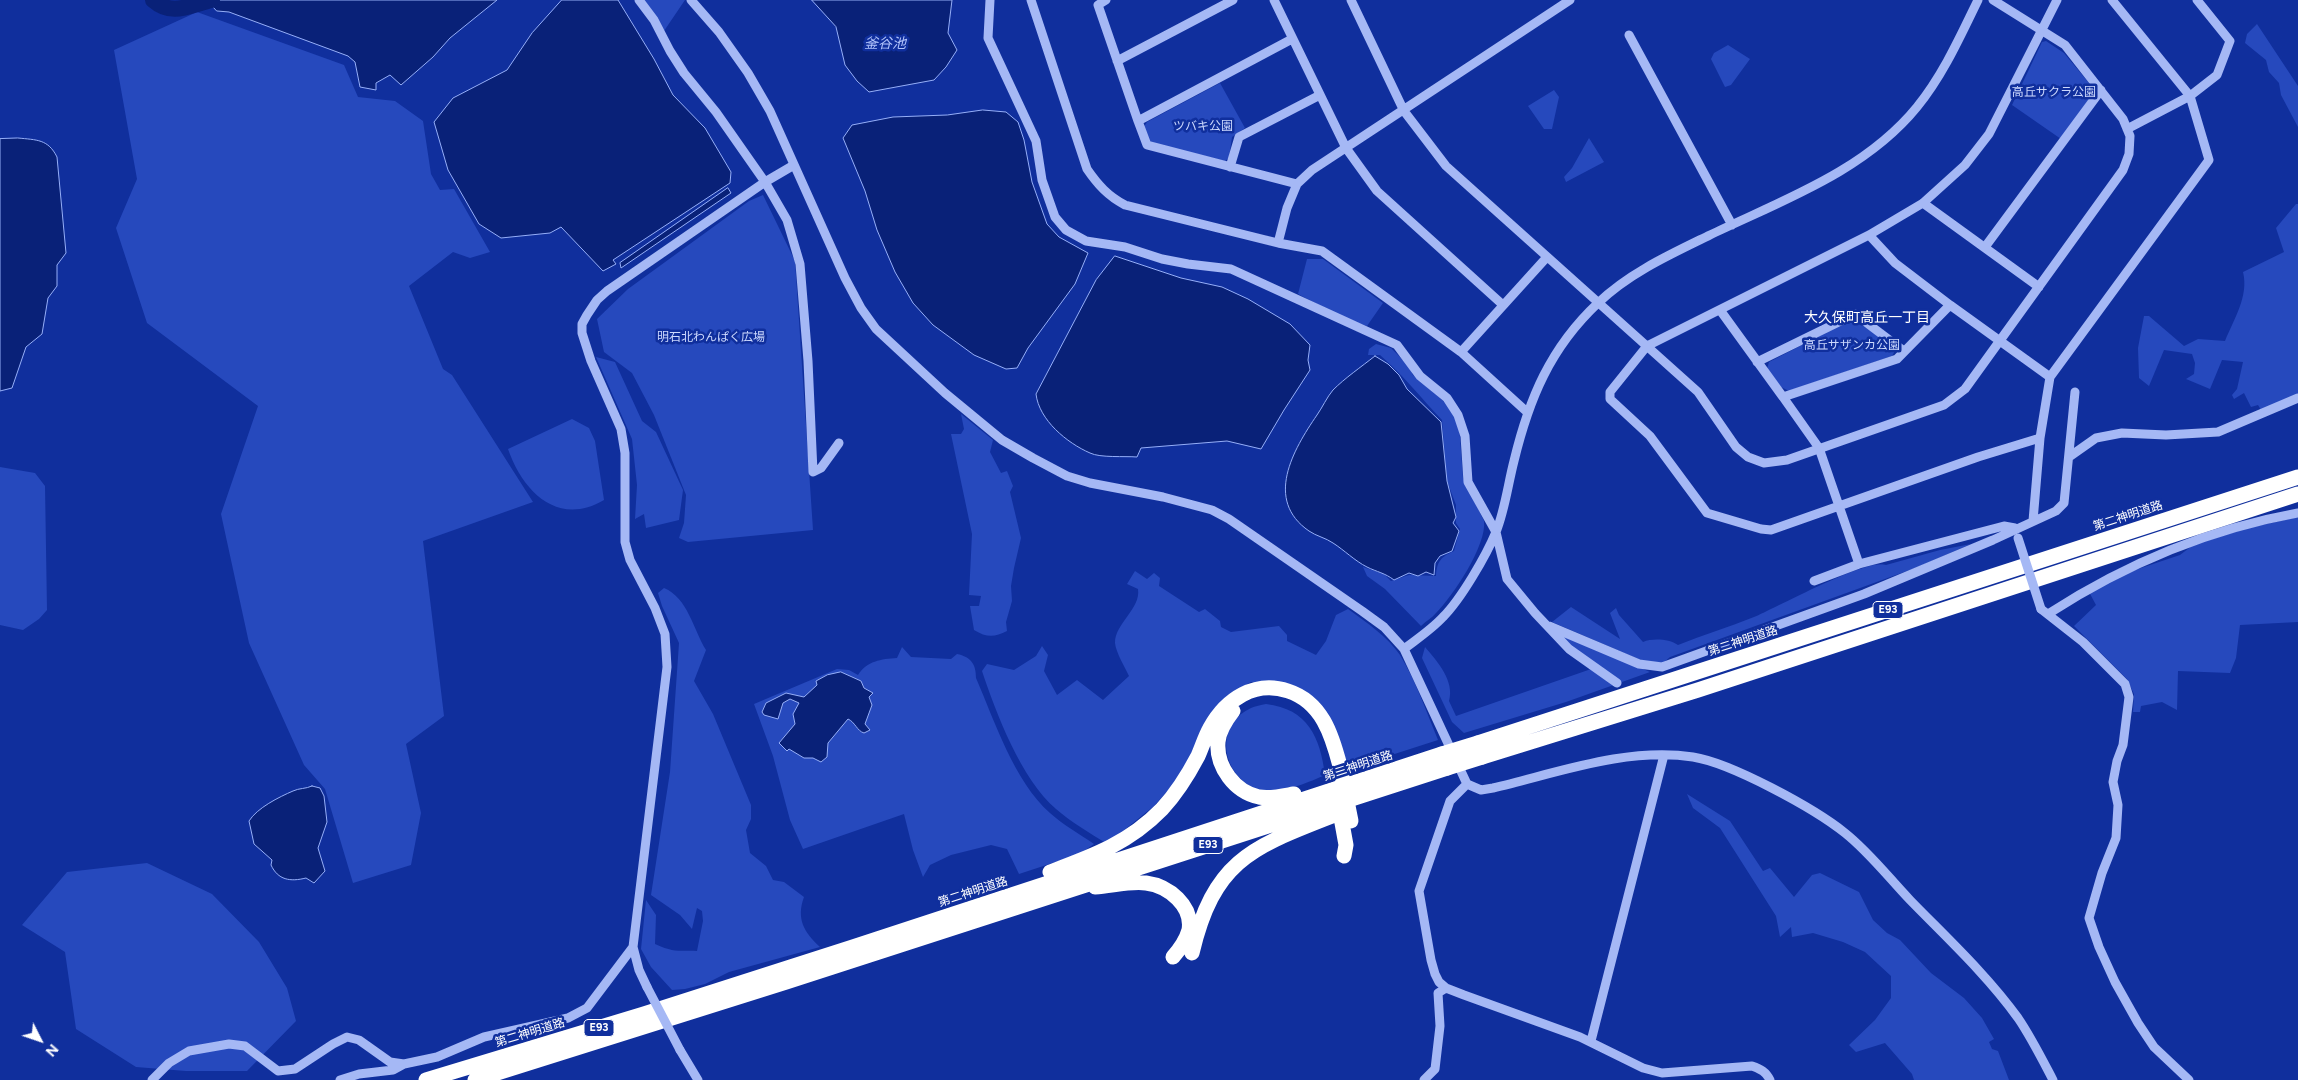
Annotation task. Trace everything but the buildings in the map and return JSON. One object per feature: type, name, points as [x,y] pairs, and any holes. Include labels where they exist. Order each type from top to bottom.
[{"type":"highway","name":"第二神明道路","points":[[426,1080],[644,1014],[967,911],[1325,792],[1480,750],[2298,477]]},
{"type":"highway","name":"第二神明道路","points":[[1480,750],[1698,690],[2298,494]]},
{"type":"highway","points":[[967,911],[1104,852],[1126,840],[1162,809],[1180,786],[1218,714],[1228,703],[1246,692],[1261,688],[1276,688],[1290,691],[1313,706],[1324,718],[1334,745],[1335,767],[1346,822],[1346,845],[1350,852]]},
{"type":"highway","points":[[1325,792],[1277,798],[1258,796],[1240,788],[1226,774],[1220,761],[1218,742],[1222,727],[1234,709],[1245,702],[1258,697],[1281,697],[1302,708],[1316,724],[1335,767]]},
{"type":"highway","name":"第二神明道路","points":[[475,1080],[786,982],[967,911],[1075,887],[1400,784],[1445,761]]},
{"type":"highway","points":[[1192,953],[1198,928],[1210,899],[1227,873],[1239,862],[1272,840],[1361,804],[1400,784]]},
{"type":"highway","points":[[1075,887],[1110,886],[1133,882],[1149,883],[1173,894],[1182,903],[1188,916],[1189,929],[1184,944],[1173,957]]},
{"type":"street","points":[[639,0],[654,20],[684,73],[716,112],[765,182],[787,220],[800,264],[808,361],[813,472],[821,468],[839,442]]},
{"type":"street","points":[[691,0],[719,32],[748,73],[770,112],[845,278],[861,308],[876,329],[945,393],[1002,440],[1068,476],[1212,510],[1229,519],[1362,610],[1384,627],[1404,649],[1443,729],[1467,784],[1481,790],[1625,756],[1664,755],[1694,757],[1725,766],[1801,805],[1844,832],[1871,857],[1996,990],[2018,1018],[2053,1080]]},
{"type":"street","points":[[990,0],[988,38],[1036,141],[1042,180],[1048,203],[1055,217],[1066,230],[1086,241],[1125,247],[1162,259],[1231,269],[1397,345],[1420,376],[1447,398],[1458,416],[1465,436],[1468,482],[1496,532],[1507,579],[1569,649],[1617,683]]},
{"type":"street","points":[[1031,0],[1088,169],[1099,185],[1112,198],[1125,205],[1322,251],[1460,352],[1527,412]]},
{"type":"street","points":[[1106,0],[1098,5],[1147,145],[1297,184]]},
{"type":"street","points":[[1117,61],[1233,0]]},
{"type":"street","points":[[1274,0],[1346,148],[1377,191],[1503,305]]},
{"type":"street","points":[[1351,0],[1404,110],[1446,166],[1698,392],[1736,447],[1748,457],[1764,463],[1776,463],[1944,405],[1965,389],[2123,170],[2129,154],[2130,136],[2123,119],[2101,90],[2065,46],[1993,0]]},
{"type":"street","points":[[1404,649],[1443,617],[1470,578],[1496,532],[1527,412],[1550,362],[1598,302],[1656,262],[1832,176],[1864,157],[1893,133],[1918,106],[1943,70],[1978,0]]},
{"type":"street","points":[[2040,438],[1978,457],[1770,530],[1760,530],[1707,512],[1650,436],[1610,399],[1610,392],[1647,346],[1869,234],[1922,203],[1965,165],[1989,134],[2056,0]]},
{"type":"street","points":[[2033,521],[2040,438],[2050,377],[2209,160],[2190,96],[2112,0]]},
{"type":"street","points":[[2127,129],[2190,96],[2217,75],[2230,41],[2197,0]]},
{"type":"street","points":[[1278,242],[1287,208],[1297,184],[1312,170],[1571,1]]},
{"type":"street","points":[[1629,35],[1732,225]]},
{"type":"street","points":[[1138,121],[1292,39]]},
{"type":"street","points":[[1985,247],[2101,90]]},
{"type":"street","points":[[1230,167],[1239,137],[1320,94]]},
{"type":"street","points":[[698,1080],[680,1050],[639,970],[633,947],[666,668],[665,634],[655,608],[630,560],[625,542],[625,453],[621,429],[591,360],[582,333],[582,324],[597,300],[607,291],[765,182],[794,166]]},
{"type":"street","points":[[1922,203],[2039,287]]},
{"type":"street","points":[[1869,234],[1895,263],[2050,377]]},
{"type":"street","points":[[1460,352],[1547,257]]},
{"type":"street","points":[[1782,397],[1897,359],[1950,305]]},
{"type":"street","points":[[1720,310],[1819,448],[1859,564]]},
{"type":"street","points":[[1757,362],[1855,314],[1904,351]]},
{"type":"street","points":[[1547,624],[1639,664],[1662,667],[1864,594],[1993,540],[2015,528],[2056,511],[2064,503],[2075,392]]},
{"type":"street","points":[[2069,457],[2096,438],[2122,433],[2166,435],[2218,432],[2298,398]]},
{"type":"street","points":[[2045,611],[2132,566],[2199,540],[2254,523],[2298,513]]},
{"type":"street","points":[[1814,581],[1859,564],[2004,526],[2015,528]]},
{"type":"street","points":[[2015,528],[2045,611],[2083,642],[2124,684],[2129,697],[2123,744],[2113,782],[2118,805],[2116,838],[2102,873],[2089,918],[2115,982],[2138,1023],[2154,1047],[2189,1080]]},
{"type":"street","points":[[1591,1041],[1664,755]]},
{"type":"street","points":[[1467,784],[1450,801],[1419,891],[1431,960],[1439,982],[1446,988],[1591,1041],[1643,1068],[1662,1073],[1752,1066],[1760,1068],[1767,1074],[1770,1080]]},
{"type":"street","points":[[340,1080],[359,1074],[393,1070],[404,1064],[438,1057],[484,1037],[568,1018],[587,1008],[633,947]]},
{"type":"street","points":[[1424,1080],[1435,1069],[1440,1026],[1438,993],[1446,988]]},
{"type":"street","points":[[152,1080],[169,1063],[189,1051],[229,1044],[245,1046],[278,1071],[295,1069],[333,1044],[347,1038],[359,1040],[390,1062],[404,1064]]},
{"type":"green space","points":[[637,0],[685,0],[664,31]]},
{"type":"green space","points":[[197,12],[344,65],[358,97],[395,101],[423,121],[431,174],[440,190],[454,189],[490,252],[470,258],[453,252],[409,286],[443,369],[452,375],[533,502],[423,541],[444,716],[406,744],[421,813],[411,865],[353,883],[325,789],[304,765],[249,643],[221,514],[258,406],[147,323],[116,228],[137,179],[114,50]]},
{"type":"green space","points":[[2257,24],[2298,86],[2298,127],[2281,95],[2279,83],[2269,72],[2266,60],[2245,43],[2247,34]]},
{"type":"green space","name":"高丘サクラ公園","points":[[2046,41],[2064,53],[2094,89],[2061,139],[2012,105],[2042,42]]},
{"type":"green space","points":[[1728,45],[1750,59],[1731,85],[1725,87],[1711,59],[1714,53]]},
{"type":"green space","name":"ツバキ公園","points":[[1220,83],[1245,128],[1232,137],[1229,158],[1225,161],[1151,143],[1143,128],[1147,122]]},
{"type":"green space","points":[[1554,90],[1559,97],[1552,129],[1544,129],[1528,106]]},
{"type":"green space","points":[[1589,138],[1604,162],[1566,182],[1564,177],[1572,168]]},
{"type":"green space","name":"明石北わんぱく広場","points":[[763,195],[795,261],[813,530],[688,542],[679,538],[684,523],[686,495],[654,415],[632,373],[604,352],[597,319],[628,289],[749,201]]},
{"type":"green space","points":[[2298,204],[2298,395],[2261,410],[2258,405],[2251,407],[2244,393],[2234,399],[2232,395],[2237,389],[2243,362],[2222,360],[2210,389],[2186,379],[2194,374],[2195,363],[2192,354],[2164,350],[2149,386],[2139,378],[2138,348],[2144,316],[2149,316],[2184,346],[2198,339],[2225,341],[2242,299],[2244,290],[2243,272],[2284,252],[2276,228]]},
{"type":"green space","points":[[1307,259],[1323,259],[1383,303],[1367,326],[1343,318],[1298,294]]},
{"type":"green space","name":"高丘サザンカ公園","points":[[1847,322],[1860,325],[1872,332],[1895,351],[1892,356],[1789,391],[1781,387],[1767,369],[1769,362]]},
{"type":"green space","points":[[1376,344],[1391,348],[1408,365],[1413,375],[1448,405],[1459,424],[1463,478],[1484,521],[1480,543],[1468,570],[1443,605],[1421,626],[1385,589],[1367,576],[1363,567],[1384,574],[1391,581],[1409,575],[1436,576],[1440,560],[1454,551],[1460,529],[1456,523],[1456,505],[1447,481],[1442,420],[1380,355],[1368,355],[1369,349]]},
{"type":"green space","points":[[596,357],[615,362],[642,421],[656,432],[683,490],[679,520],[646,528],[644,514],[635,519],[637,485],[632,439]]},
{"type":"green space","points":[[961,414],[993,440],[990,452],[1001,473],[1007,471],[1013,486],[1010,492],[1021,538],[1011,586],[1012,601],[1006,622],[1007,631],[995,635],[987,635],[974,630],[970,606],[979,606],[981,596],[969,595],[972,534],[951,434],[961,434],[964,429]]},
{"type":"green space","points":[[572,419],[589,428],[595,441],[604,500],[587,507],[572,509],[557,507],[544,501],[533,491],[523,479],[508,449]]},
{"type":"green space","points":[[0,467],[35,473],[45,486],[47,610],[39,619],[23,630],[0,625]]},
{"type":"green space","points":[[2298,517],[2298,622],[2240,625],[2236,658],[2230,673],[2178,671],[2177,710],[2162,702],[2141,706],[2140,712],[2133,712],[2134,694],[2127,679],[2074,626],[2096,605],[2089,592],[2114,577],[2180,555],[2193,545],[2244,529]]},
{"type":"green space","points":[[1971,544],[1918,567],[1670,657],[1663,663],[1643,661],[1552,622],[1571,607],[1620,639],[1610,613],[1616,608],[1619,615],[1643,642],[1661,640],[1670,641],[1678,645],[1754,617],[1861,568],[1886,565],[1940,550]]},
{"type":"green space","points":[[1135,571],[1147,579],[1154,573],[1160,578],[1159,586],[1199,612],[1205,609],[1220,621],[1221,627],[1231,632],[1279,626],[1287,635],[1287,641],[1316,655],[1326,641],[1336,615],[1348,609],[1383,636],[1400,655],[1416,686],[1438,740],[1348,769],[1306,693],[1290,684],[1251,682],[1228,695],[1215,708],[1179,778],[1154,806],[1107,844],[1056,809],[1032,781],[1002,725],[982,671],[987,664],[1014,670],[1036,656],[1042,646],[1048,655],[1044,671],[1057,695],[1077,680],[1103,700],[1129,676],[1115,643],[1119,629],[1132,610],[1138,596],[1138,589],[1127,584]]},
{"type":"green space","points":[[664,588],[679,599],[684,606],[706,650],[694,681],[713,714],[751,805],[751,819],[746,830],[750,853],[766,866],[773,880],[784,882],[804,897],[801,919],[810,936],[820,947],[729,972],[705,984],[672,990],[651,967],[641,949],[646,900],[656,915],[655,944],[667,949],[697,951],[703,921],[702,911],[697,908],[692,929],[680,915],[651,895],[670,772],[679,643],[658,593]]},
{"type":"green space","points":[[1560,634],[1650,672],[1566,702],[1464,733],[1452,722],[1422,658],[1425,647],[1444,672],[1449,686],[1449,701],[1456,716],[1594,668]]},
{"type":"green space","points":[[902,647],[911,657],[951,659],[957,654],[966,657],[972,662],[976,678],[998,732],[1026,785],[1050,813],[1094,844],[1080,854],[1019,874],[1007,849],[991,845],[951,855],[930,865],[923,877],[913,850],[904,814],[803,849],[790,820],[773,756],[754,704],[837,669],[849,670],[858,675],[870,664],[885,659],[897,658]]},
{"type":"green space","points":[[1266,704],[1292,712],[1309,727],[1320,749],[1325,775],[1286,789],[1263,792],[1247,784],[1235,772],[1230,763],[1226,742],[1233,722],[1241,714],[1253,707]]},
{"type":"green space","points":[[1687,794],[1730,821],[1763,871],[1770,868],[1794,897],[1812,875],[1820,873],[1859,892],[1873,920],[1887,933],[1900,940],[1931,973],[1964,998],[1982,1018],[1994,1039],[1989,1042],[1992,1049],[1998,1051],[2009,1080],[1914,1080],[1912,1074],[1885,1043],[1856,1052],[1849,1045],[1875,1020],[1891,998],[1891,976],[1865,952],[1843,942],[1813,933],[1792,937],[1791,927],[1780,937],[1776,916],[1720,828],[1693,808]]},
{"type":"green space","points":[[147,863],[212,894],[259,942],[287,988],[296,1021],[247,1071],[186,1071],[136,1067],[76,1029],[65,952],[22,925],[67,872]]},
{"type":"water","points":[[207,0],[497,0],[450,38],[433,57],[401,85],[390,75],[376,83],[376,90],[360,87],[355,62],[348,56],[229,12],[217,11]]},
{"type":"water","points":[[562,0],[618,0],[654,59],[673,95],[705,128],[731,172],[730,183],[613,260],[616,264],[603,271],[561,227],[550,233],[501,238],[479,224],[448,170],[434,122],[453,98],[507,70],[532,33]]},
{"type":"water","name":"釜谷池","points":[[812,0],[952,0],[948,33],[957,50],[946,67],[934,80],[869,92],[857,81],[845,65],[836,27]]},
{"type":"water","points":[[983,110],[1006,112],[1018,122],[1024,140],[1032,182],[1047,224],[1059,237],[1088,253],[1075,284],[1028,348],[1017,368],[1006,369],[974,355],[933,325],[913,303],[895,272],[877,230],[865,191],[843,138],[852,125],[893,117],[947,115]]},
{"type":"water","points":[[0,139],[36,140],[46,144],[54,151],[57,157],[66,253],[57,265],[57,286],[48,298],[42,334],[26,347],[12,388],[0,391]]},
{"type":"water","points":[[728,188],[731,193],[621,268],[620,263]]},
{"type":"water","points":[[1115,256],[1181,278],[1222,287],[1248,299],[1290,324],[1310,345],[1308,360],[1310,370],[1261,449],[1227,441],[1141,448],[1137,457],[1100,456],[1081,449],[1072,443],[1048,421],[1038,404],[1036,394],[1096,280]]},
{"type":"water","points":[[1375,356],[1388,364],[1399,375],[1407,389],[1441,422],[1447,481],[1456,517],[1453,523],[1459,531],[1452,551],[1440,556],[1435,563],[1434,575],[1426,572],[1418,576],[1409,573],[1394,580],[1371,569],[1330,541],[1309,531],[1295,519],[1288,505],[1285,490],[1287,474],[1299,444],[1333,390]]},
{"type":"water","points":[[841,672],[861,681],[864,688],[873,693],[869,697],[872,705],[865,724],[870,730],[862,732],[848,719],[828,743],[827,757],[821,762],[813,758],[804,758],[789,749],[787,751],[779,743],[795,724],[793,714],[799,703],[790,699],[783,703],[778,719],[764,715],[762,712],[766,703],[786,693],[804,697],[817,685],[816,681],[827,675]]},
{"type":"water","points":[[312,786],[320,788],[324,796],[327,822],[318,848],[325,871],[314,883],[306,878],[285,879],[277,874],[271,865],[272,860],[254,844],[249,821],[263,807],[275,800],[295,790]]},
{"type":"waterway","points":[[153,0],[160,5],[174,9],[189,7],[212,0]]},
{"type":"district","name":"大久保町高丘一丁目","points":[[1867,318]]}]
